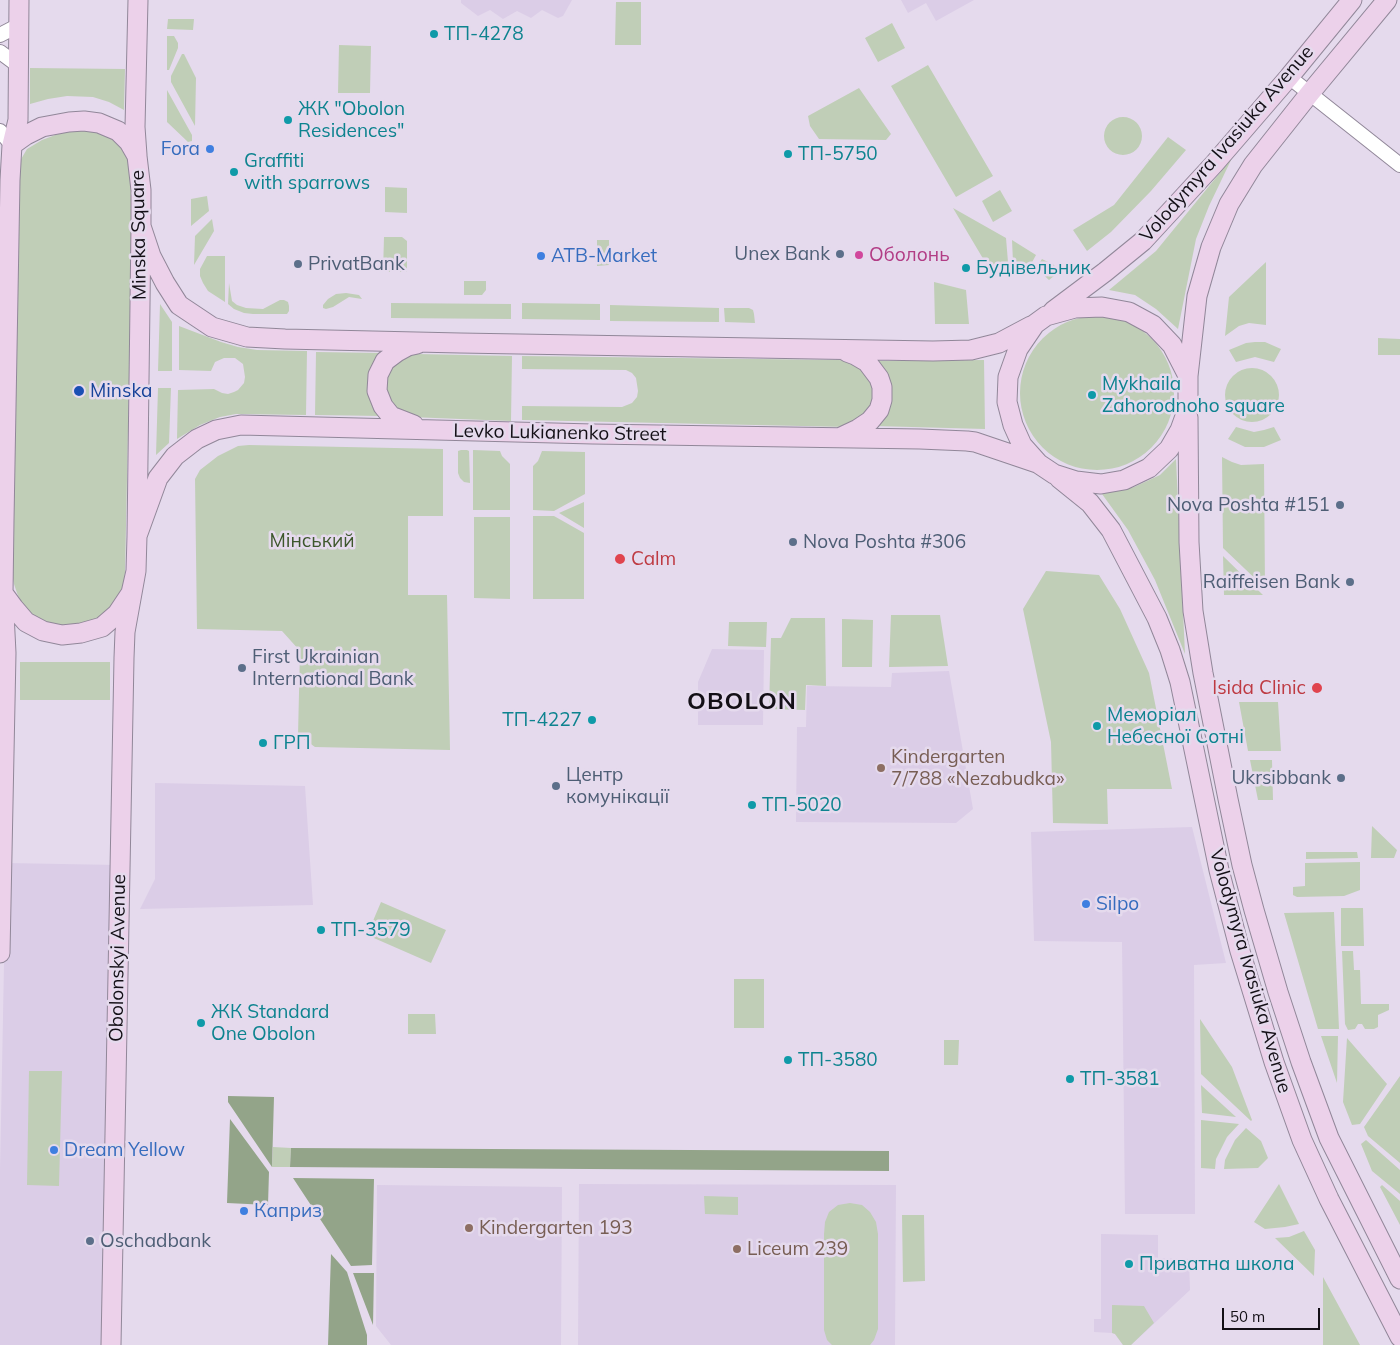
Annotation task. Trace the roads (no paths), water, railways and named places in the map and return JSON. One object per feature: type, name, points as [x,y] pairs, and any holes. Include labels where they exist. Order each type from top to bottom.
[{"type":"main road","points":[[0,953],[6,653],[3,593],[10,180],[12,145],[18,120],[19,0]]},
{"type":"main road","points":[[137,156],[135,127],[138,0]]},
{"type":"main road","name":"Volodymyra Ivasiuka Avenue","points":[[1040,320],[1143,241],[1214,164],[1352,0]]},
{"type":"main road","name":"Volodymyra Ivasiuka Avenue","points":[[1188,376],[1197,296],[1211,247],[1229,204],[1253,165],[1387,0]]},
{"type":"main road","name":"Minska Square","points":[[3,593],[26,622],[43,631],[62,635],[81,633],[102,627],[117,614],[131,593],[136,571],[137,536],[141,190],[137,156],[129,142],[118,131],[99,123],[84,121],[42,128],[26,135],[12,145]]},
{"type":"main road","points":[[0,244],[10,207]]},
{"type":"main road","points":[[141,226],[151,256],[179,305],[212,327],[257,338],[840,350],[971,350],[998,343],[1040,320],[1075,308],[1102,307],[1129,312],[1153,325],[1172,345],[1188,376],[1188,408],[1180,430],[1169,449],[1149,468],[1124,480],[1102,484],[1076,481],[1047,469],[1022,445],[1013,426],[1007,402],[1008,377],[1018,349],[1040,320]]},
{"type":"main road","points":[[425,342],[408,346],[385,361],[378,375],[377,391],[383,406],[391,416],[408,424],[432,430]]},
{"type":"main road","points":[[838,438],[870,421],[879,410],[882,400],[882,387],[867,362],[855,355],[840,350]]},
{"type":"main road","name":"Volodymyra Ivasiuka Avenue","points":[[1188,408],[1189,542],[1193,611],[1203,673],[1242,865],[1278,992],[1328,1138],[1400,1279]]},
{"type":"main road","name":"Levko Lukianenko Street","points":[[137,536],[158,478],[175,456],[197,439],[216,430],[241,425],[967,441],[1001,451],[1047,469]]},
{"type":"main road","name":"Volodymyra Ivasiuka Avenue","points":[[1047,469],[1090,503],[1111,530],[1160,626],[1170,650],[1180,682],[1207,818],[1231,917],[1274,1062],[1302,1140],[1329,1199],[1400,1337]]},
{"type":"main road","points":[[0,500],[4,520]]},
{"type":"main road","name":"Obolonskyi Avenue","points":[[111,1345],[124,658],[125,632],[136,571]]},
{"type":"street","points":[[0,35],[19,25]]},
{"type":"street","points":[[0,52],[19,66]]},
{"type":"street","points":[[1289,77],[1400,165]]},
{"type":"street","points":[[0,131],[12,145]]},
{"type":"place","name":"ТП-4278","points":[[434,34]]},
{"type":"place","name":"ЖК \"Obolon Residences\"","points":[[288,120]]},
{"type":"place","name":"Fora","points":[[210,149]]},
{"type":"place","name":"ТП-5750","points":[[788,154]]},
{"type":"place","name":"Graffiti with sparrows","points":[[234,172]]},
{"type":"place","name":"Unex Bank","points":[[840,254]]},
{"type":"place","name":"Оболонь","points":[[859,255]]},
{"type":"place","name":"ATB-Market","points":[[541,256]]},
{"type":"place","name":"PrivatBank","points":[[298,264]]},
{"type":"place","name":"Будівельник","points":[[966,268]]},
{"type":"place","name":"Minska","points":[[79,391]]},
{"type":"place","name":"Mykhaila Zahorodnoho square","points":[[1092,395]]},
{"type":"place","name":"Nova Poshta #151","points":[[1340,505]]},
{"type":"place","name":"Nova Poshta #306","points":[[793,542]]},
{"type":"place","name":"Calm","points":[[620,559]]},
{"type":"place","name":"Raiffeisen Bank","points":[[1350,582]]},
{"type":"place","name":"First Ukrainian International Bank","points":[[242,668]]},
{"type":"place","name":"Isida Clinic","points":[[1317,688]]},
{"type":"place","name":"ТП-4227","points":[[592,720]]},
{"type":"place","name":"Меморіал Небесної Сотні","points":[[1097,726]]},
{"type":"place","name":"ГРП","points":[[263,743]]},
{"type":"place","name":"Kindergarten 7/788 «Nezabudka»","points":[[881,768]]},
{"type":"place","name":"Ukrsibbank","points":[[1341,778]]},
{"type":"place","name":"Центр комунікації","points":[[556,786]]},
{"type":"place","name":"ТП-5020","points":[[752,805]]},
{"type":"place","name":"Silpo","points":[[1086,904]]},
{"type":"place","name":"ТП-3579","points":[[321,930]]},
{"type":"place","name":"ЖК Standard One Obolon","points":[[201,1023]]},
{"type":"place","name":"ТП-3580","points":[[788,1060]]},
{"type":"place","name":"ТП-3581","points":[[1070,1079]]},
{"type":"place","name":"Dream Yellow","points":[[54,1150]]},
{"type":"place","name":"Каприз","points":[[244,1211]]},
{"type":"place","name":"Kindergarten 193","points":[[469,1228]]},
{"type":"place","name":"Oschadbank","points":[[90,1241]]},
{"type":"place","name":"Liceum 239","points":[[737,1249]]},
{"type":"place","name":"Приватна школа","points":[[1129,1264]]},
{"type":"district","name":"OBOLON","points":[[742,702]]},
{"type":"park label","name":"Мінський","points":[[312,541]]}]
